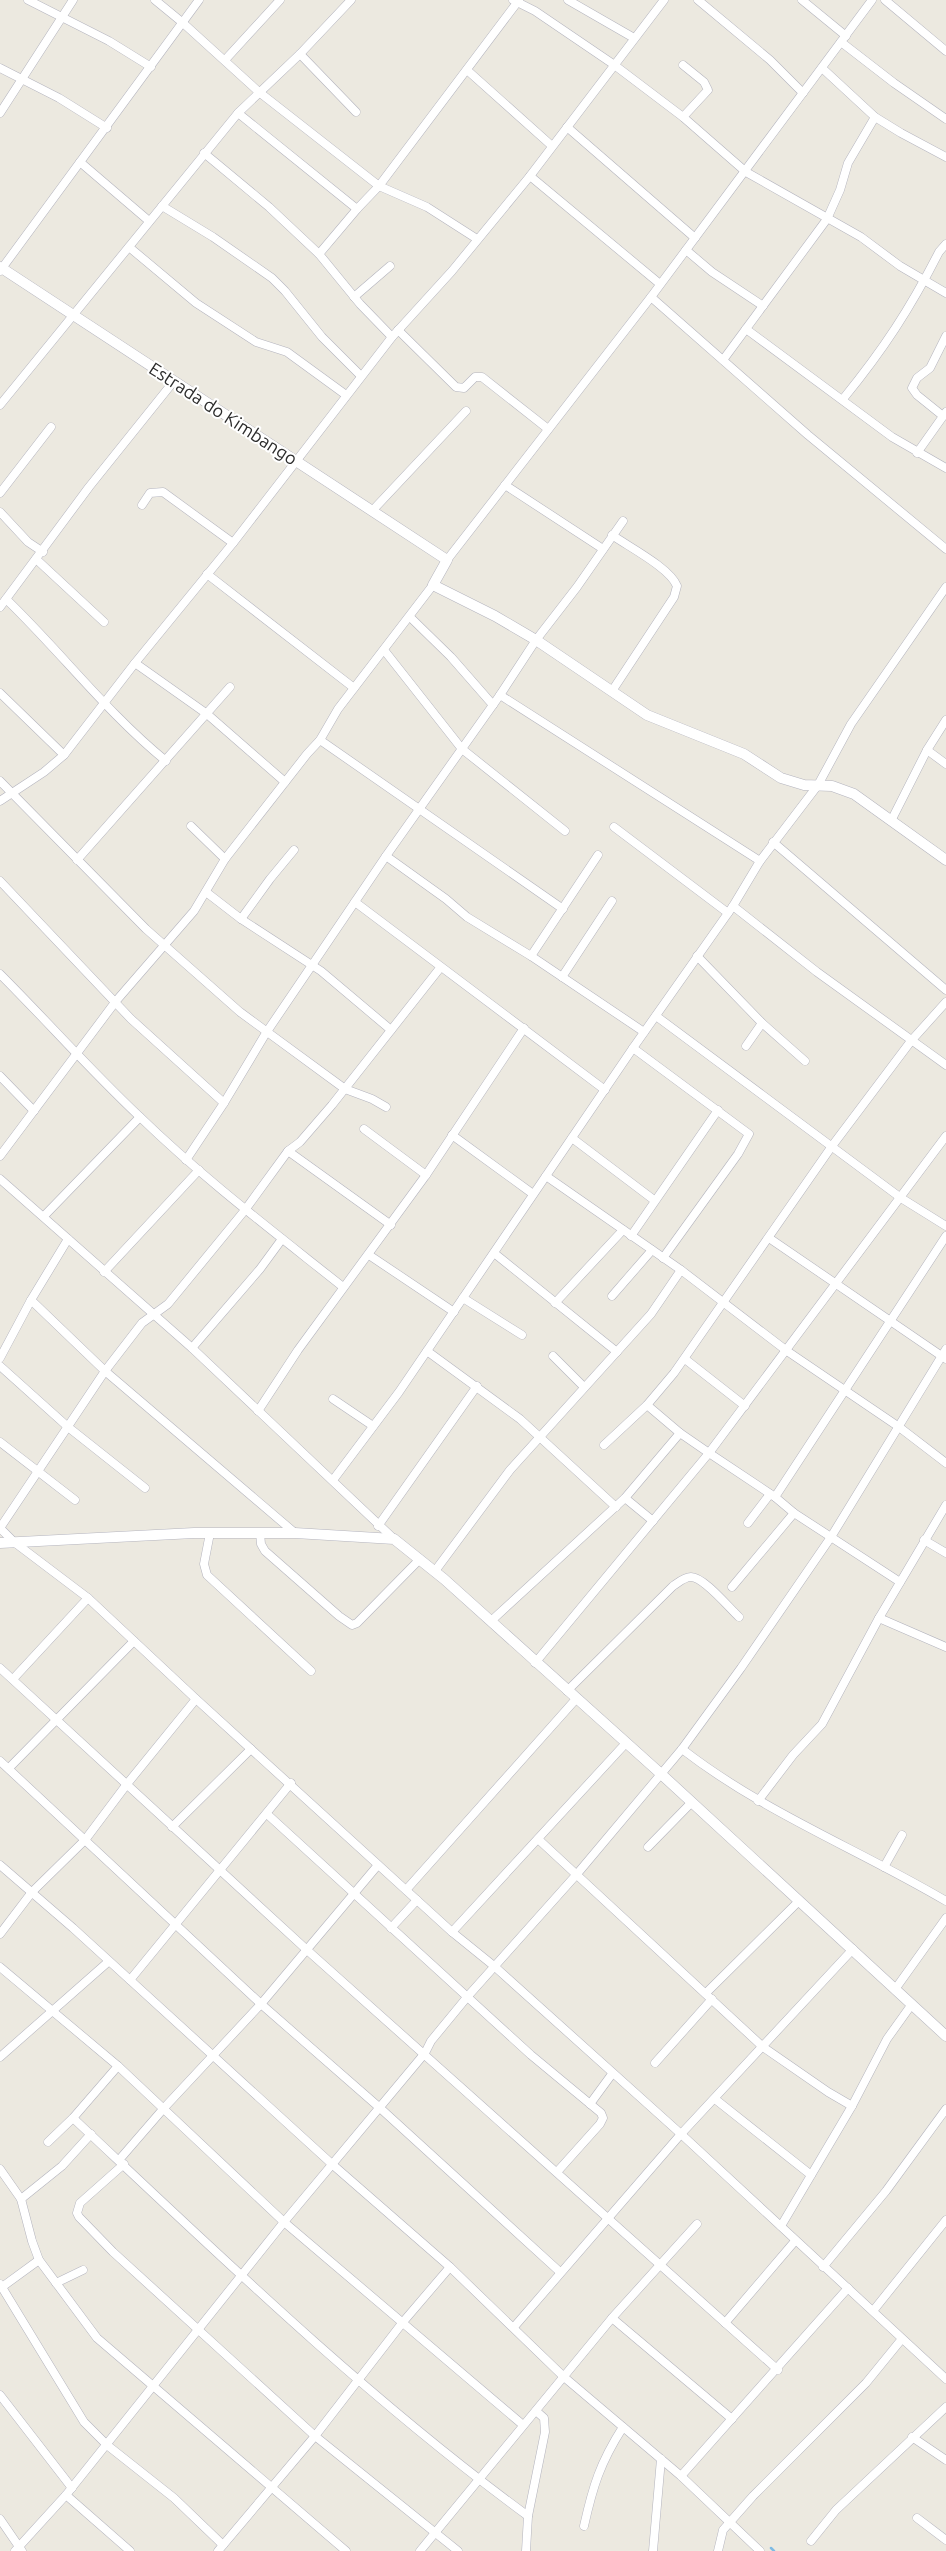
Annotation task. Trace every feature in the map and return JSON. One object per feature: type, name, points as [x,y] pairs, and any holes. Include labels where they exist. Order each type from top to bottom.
[{"type":"street","points":[[28,0],[109,41],[151,67]]},
{"type":"street","points":[[0,113],[73,0]]},
{"type":"street","points":[[155,0],[184,23],[258,92],[380,186],[427,207],[477,239]]},
{"type":"street","points":[[1,269],[107,128],[199,0]]},
{"type":"street","points":[[225,60],[280,0]]},
{"type":"street","points":[[0,405],[238,113],[300,54],[351,0]]},
{"type":"street","points":[[568,0],[634,38]]},
{"type":"street","points":[[0,800],[44,772],[64,755],[135,663],[233,543],[392,337],[452,272],[530,176],[613,64],[664,0]]},
{"type":"street","points":[[698,0],[770,60],[803,93]]},
{"type":"street","points":[[802,0],[894,83],[946,119]]},
{"type":"street","points":[[0,1156],[116,1001],[194,911],[225,859],[320,740],[354,688],[433,585],[447,560],[746,172],[872,0]]},
{"type":"street","points":[[885,0],[946,51]]},
{"type":"street","points":[[320,254],[357,209],[380,186],[517,1],[613,64],[683,117],[746,172],[826,219],[861,237],[924,281],[946,293]]},
{"type":"street","points":[[300,54],[356,112]]},
{"type":"street","points":[[683,65],[704,82],[708,90],[683,117]]},
{"type":"street","points":[[0,68],[59,98],[107,128]]},
{"type":"street","points":[[822,68],[875,117],[901,134],[946,157]]},
{"type":"street","points":[[467,70],[552,146]]},
{"type":"street","points":[[238,113],[357,209]]},
{"type":"street","points":[[723,360],[826,219],[840,190],[848,163],[875,117]]},
{"type":"street","points":[[567,127],[695,238]]},
{"type":"street","points":[[204,154],[269,207],[320,254],[354,297],[392,337]]},
{"type":"street","points":[[80,162],[149,221]]},
{"type":"street","points":[[530,176],[660,284]]},
{"type":"street","points":[[162,206],[227,246],[272,278],[286,291],[322,337],[362,376]]},
{"type":"street","points":[[844,400],[891,338],[943,245],[946,244]]},
{"type":"street","points":[[129,247],[163,278],[203,308],[256,342],[287,352],[346,395]]},
{"type":"street","points":[[686,250],[712,272],[763,306]]},
{"type":"street","points":[[354,297],[390,266]]},
{"type":"street","name":"Estrada do Kimbango","points":[[1,269],[447,560]]},
{"type":"street","points":[[651,297],[808,435],[946,549]]},
{"type":"street","points":[[746,329],[876,425],[917,453],[946,468]]},
{"type":"street","points":[[398,330],[456,387],[464,388],[475,377],[482,377],[548,429]]},
{"type":"street","points":[[917,453],[945,414],[916,395],[912,388],[916,378],[930,368],[946,336]]},
{"type":"street","points":[[0,607],[43,552],[89,487],[174,381]]},
{"type":"street","points":[[372,512],[466,411]]},
{"type":"street","points":[[0,493],[51,427]]},
{"type":"street","points":[[505,485],[603,549]]},
{"type":"street","points":[[142,505],[150,494],[163,492],[233,543]]},
{"type":"street","points":[[0,512],[28,542],[43,552]]},
{"type":"street","points":[[186,1160],[224,1103],[266,1032],[386,856],[494,705],[536,640],[577,587],[623,521]]},
{"type":"street","points":[[612,535],[675,579],[677,586],[674,597],[612,691]]},
{"type":"street","points":[[36,559],[104,622]]},
{"type":"street","points":[[207,574],[354,688]]},
{"type":"street","points":[[433,585],[495,616],[536,640],[647,715],[744,754],[781,778],[804,785],[832,786],[854,794],[946,860]]},
{"type":"street","points":[[333,1480],[454,1312],[633,1048],[733,906],[773,842],[818,785],[851,724],[946,586]]},
{"type":"street","points":[[6,599],[46,637],[136,736],[166,761]]},
{"type":"street","points":[[410,617],[452,657],[494,705]]},
{"type":"street","points":[[384,650],[462,749],[566,831]]},
{"type":"street","points":[[135,663],[207,714],[286,782]]},
{"type":"street","points":[[77,860],[230,687]]},
{"type":"street","points":[[0,693],[64,755]]},
{"type":"street","points":[[500,695],[760,861]]},
{"type":"street","points":[[891,820],[927,750],[946,720]]},
{"type":"street","points":[[320,740],[564,909]]},
{"type":"street","points":[[927,750],[946,764]]},
{"type":"street","points":[[0,781],[77,860],[164,944],[266,1032],[345,1089],[372,1099],[386,1107]]},
{"type":"street","points":[[191,826],[225,859]]},
{"type":"street","points":[[614,827],[728,913]]},
{"type":"street","points":[[773,842],[814,875],[900,953],[946,990]]},
{"type":"street","points":[[242,920],[270,879],[294,850]]},
{"type":"street","points":[[531,956],[564,909],[598,855]]},
{"type":"street","points":[[386,856],[468,917],[531,956],[644,1032]]},
{"type":"street","points":[[0,882],[116,1001],[131,1019],[224,1103]]},
{"type":"street","points":[[206,892],[242,920],[313,965],[392,1030]]},
{"type":"street","points":[[562,977],[612,901]]},
{"type":"street","points":[[355,902],[440,968],[524,1028],[605,1090]]},
{"type":"street","points":[[733,906],[946,1065]]},
{"type":"street","points":[[697,956],[762,1024],[805,1061]]},
{"type":"street","points":[[440,968],[345,1089],[300,1142],[288,1152],[245,1210],[168,1304],[142,1323],[105,1370],[0,1528],[14,1542],[88,1598],[196,1700],[291,1783],[416,1900],[494,1966],[681,2134],[946,2379]]},
{"type":"street","points":[[0,974],[77,1055],[186,1160],[245,1210],[343,1287]]},
{"type":"street","points":[[604,1445],[647,1405],[685,1358],[832,1146],[911,1040],[946,1002]]},
{"type":"street","points":[[656,1016],[901,1198],[946,1226]]},
{"type":"street","points":[[746,1046],[762,1024]]},
{"type":"street","points":[[258,1411],[343,1287],[369,1255],[426,1176],[524,1028]]},
{"type":"street","points":[[633,1048],[747,1131],[749,1137],[663,1258]]},
{"type":"street","points":[[0,1076],[34,1111]]},
{"type":"street","points":[[631,1236],[654,1200],[718,1110]]},
{"type":"street","points":[[44,1216],[140,1117]]},
{"type":"street","points":[[364,1129],[426,1176]]},
{"type":"street","points":[[452,1135],[533,1194]]},
{"type":"street","points":[[536,1663],[709,1454],[946,1136]]},
{"type":"street","points":[[572,1138],[654,1200]]},
{"type":"street","points":[[288,1152],[391,1225]]},
{"type":"street","points":[[104,1272],[198,1170]]},
{"type":"street","points":[[546,1176],[681,1270],[786,1351],[845,1393],[899,1427],[946,1463]]},
{"type":"street","points":[[1,1183],[44,1216],[104,1272],[192,1348],[333,1480],[378,1526],[435,1571],[491,1621],[896,1988],[946,2036]]},
{"type":"street","points":[[554,1303],[623,1230]]},
{"type":"street","points":[[748,1523],[772,1496],[845,1393],[946,1236]]},
{"type":"street","points":[[769,1238],[944,1358]]},
{"type":"street","points":[[0,1358],[31,1300],[68,1239]]},
{"type":"street","points":[[192,1348],[260,1269],[282,1239]]},
{"type":"street","points":[[612,1296],[652,1250]]},
{"type":"street","points":[[494,1253],[617,1352]]},
{"type":"street","points":[[369,1255],[454,1312]]},
{"type":"street","points":[[435,1571],[510,1470],[651,1314],[681,1270]]},
{"type":"street","points":[[463,1298],[522,1335]]},
{"type":"street","points":[[31,1300],[105,1370],[295,1534]]},
{"type":"street","points":[[0,2519],[18,2550],[107,2445],[151,2386],[243,2277],[284,2222],[425,2054],[431,2041],[468,1996],[577,1874],[682,1749],[741,1668],[830,1537],[864,1479],[944,1358],[946,1349]]},
{"type":"street","points":[[427,1351],[477,1386],[540,1436],[616,1507]]},
{"type":"street","points":[[554,1356],[584,1386]]},
{"type":"street","points":[[685,1358],[745,1406]]},
{"type":"street","points":[[0,1366],[68,1427],[145,1488]]},
{"type":"street","points":[[378,1526],[477,1386]]},
{"type":"street","points":[[333,1399],[372,1426]]},
{"type":"street","points":[[647,1405],[680,1433],[709,1454],[794,1513],[900,1582]]},
{"type":"street","points":[[491,1621],[616,1507],[680,1433]]},
{"type":"street","points":[[0,1442],[75,1500]]},
{"type":"street","points":[[625,1498],[654,1521]]},
{"type":"street","points":[[758,1801],[793,1755],[822,1724],[879,1618],[946,1505]]},
{"type":"street","points":[[732,1587],[794,1513]]},
{"type":"street","points":[[0,1543],[210,1533],[295,1534],[394,1539]]},
{"type":"street","points":[[210,1533],[204,1564],[207,1575],[311,1671]]},
{"type":"street","points":[[260,1533],[261,1544],[265,1551],[339,1616],[352,1624],[357,1623],[420,1559]]},
{"type":"street","points":[[924,1540],[946,1553]]},
{"type":"street","points":[[567,1691],[673,1586],[686,1578],[693,1577],[702,1582],[739,1617]]},
{"type":"street","points":[[14,1678],[88,1598]]},
{"type":"street","points":[[879,1618],[946,1647]]},
{"type":"street","points":[[9,1768],[134,1641]]},
{"type":"street","points":[[0,1668],[14,1678],[57,1721],[307,1950],[778,2370]]},
{"type":"street","points":[[406,1890],[576,1699]]},
{"type":"street","points":[[0,1934],[32,1892],[85,1840],[127,1784],[196,1700]]},
{"type":"street","points":[[452,1932],[626,1744]]},
{"type":"street","points":[[172,1827],[251,1749]]},
{"type":"street","points":[[682,1749],[714,1774],[758,1801],[946,1901]]},
{"type":"street","points":[[0,1760],[262,2004],[380,2108],[560,2272]]},
{"type":"street","points":[[130,1980],[291,1783]]},
{"type":"street","points":[[648,1847],[692,1802]]},
{"type":"street","points":[[267,1814],[531,2054],[601,2113],[603,2118],[557,2172]]},
{"type":"street","points":[[884,1867],[902,1835]]},
{"type":"street","points":[[538,1839],[763,2046],[828,2092],[852,2106]]},
{"type":"street","points":[[0,1865],[130,1980],[332,2165],[450,2268],[514,2327],[564,2377],[681,2476],[760,2551]]},
{"type":"street","points":[[378,1865],[262,2004],[164,2108],[121,2162],[80,2204],[77,2213],[113,2252],[315,2436],[458,2551]]},
{"type":"street","points":[[391,1928],[416,1900]]},
{"type":"street","points":[[655,2063],[709,1996],[798,1901]]},
{"type":"street","points":[[896,1988],[946,1918]]},
{"type":"street","points":[[514,2327],[560,2272],[610,2219],[681,2134],[853,1949]]},
{"type":"street","points":[[0,2057],[108,1962]]},
{"type":"street","points":[[0,1967],[118,2066],[284,2222],[523,2425]]},
{"type":"street","points":[[781,2226],[852,2106],[888,2039],[912,2004]]},
{"type":"street","points":[[48,2142],[73,2118],[118,2066]]},
{"type":"street","points":[[590,2104],[612,2074]]},
{"type":"street","points":[[715,2099],[811,2175]]},
{"type":"street","points":[[823,2267],[886,2191],[946,2108]]},
{"type":"street","points":[[73,2118],[243,2277],[358,2378],[478,2479],[528,2516]]},
{"type":"street","points":[[21,2199],[62,2166],[91,2134]]},
{"type":"street","points":[[0,2169],[21,2199],[32,2241],[40,2260],[97,2338],[346,2551]]},
{"type":"street","points":[[873,2310],[946,2220]]},
{"type":"street","points":[[420,2551],[612,2318],[697,2224]]},
{"type":"street","points":[[725,2323],[795,2241]]},
{"type":"street","points":[[40,2260],[1,2285],[81,2417],[107,2445],[174,2498],[220,2548],[315,2436],[403,2322],[450,2268]]},
{"type":"street","points":[[56,2283],[83,2270]]},
{"type":"street","points":[[681,2476],[778,2370],[848,2288]]},
{"type":"street","points":[[612,2318],[732,2420]]},
{"type":"street","points":[[718,2551],[723,2530],[786,2461],[881,2368],[902,2340]]},
{"type":"street","points":[[0,2395],[72,2488]]},
{"type":"street","points":[[811,2541],[836,2510],[946,2407]]},
{"type":"street","points":[[526,2551],[528,2516],[545,2432],[544,2418],[536,2411]]},
{"type":"street","points":[[584,2526],[595,2479],[622,2427]]},
{"type":"street","points":[[912,2437],[946,2460]]},
{"type":"street","points":[[653,2551],[661,2459]]},
{"type":"street","points":[[66,2495],[130,2551]]},
{"type":"street","points":[[917,2518],[946,2540]]},
{"type":"waterway","points":[[771,2548],[774,2551]]}]
